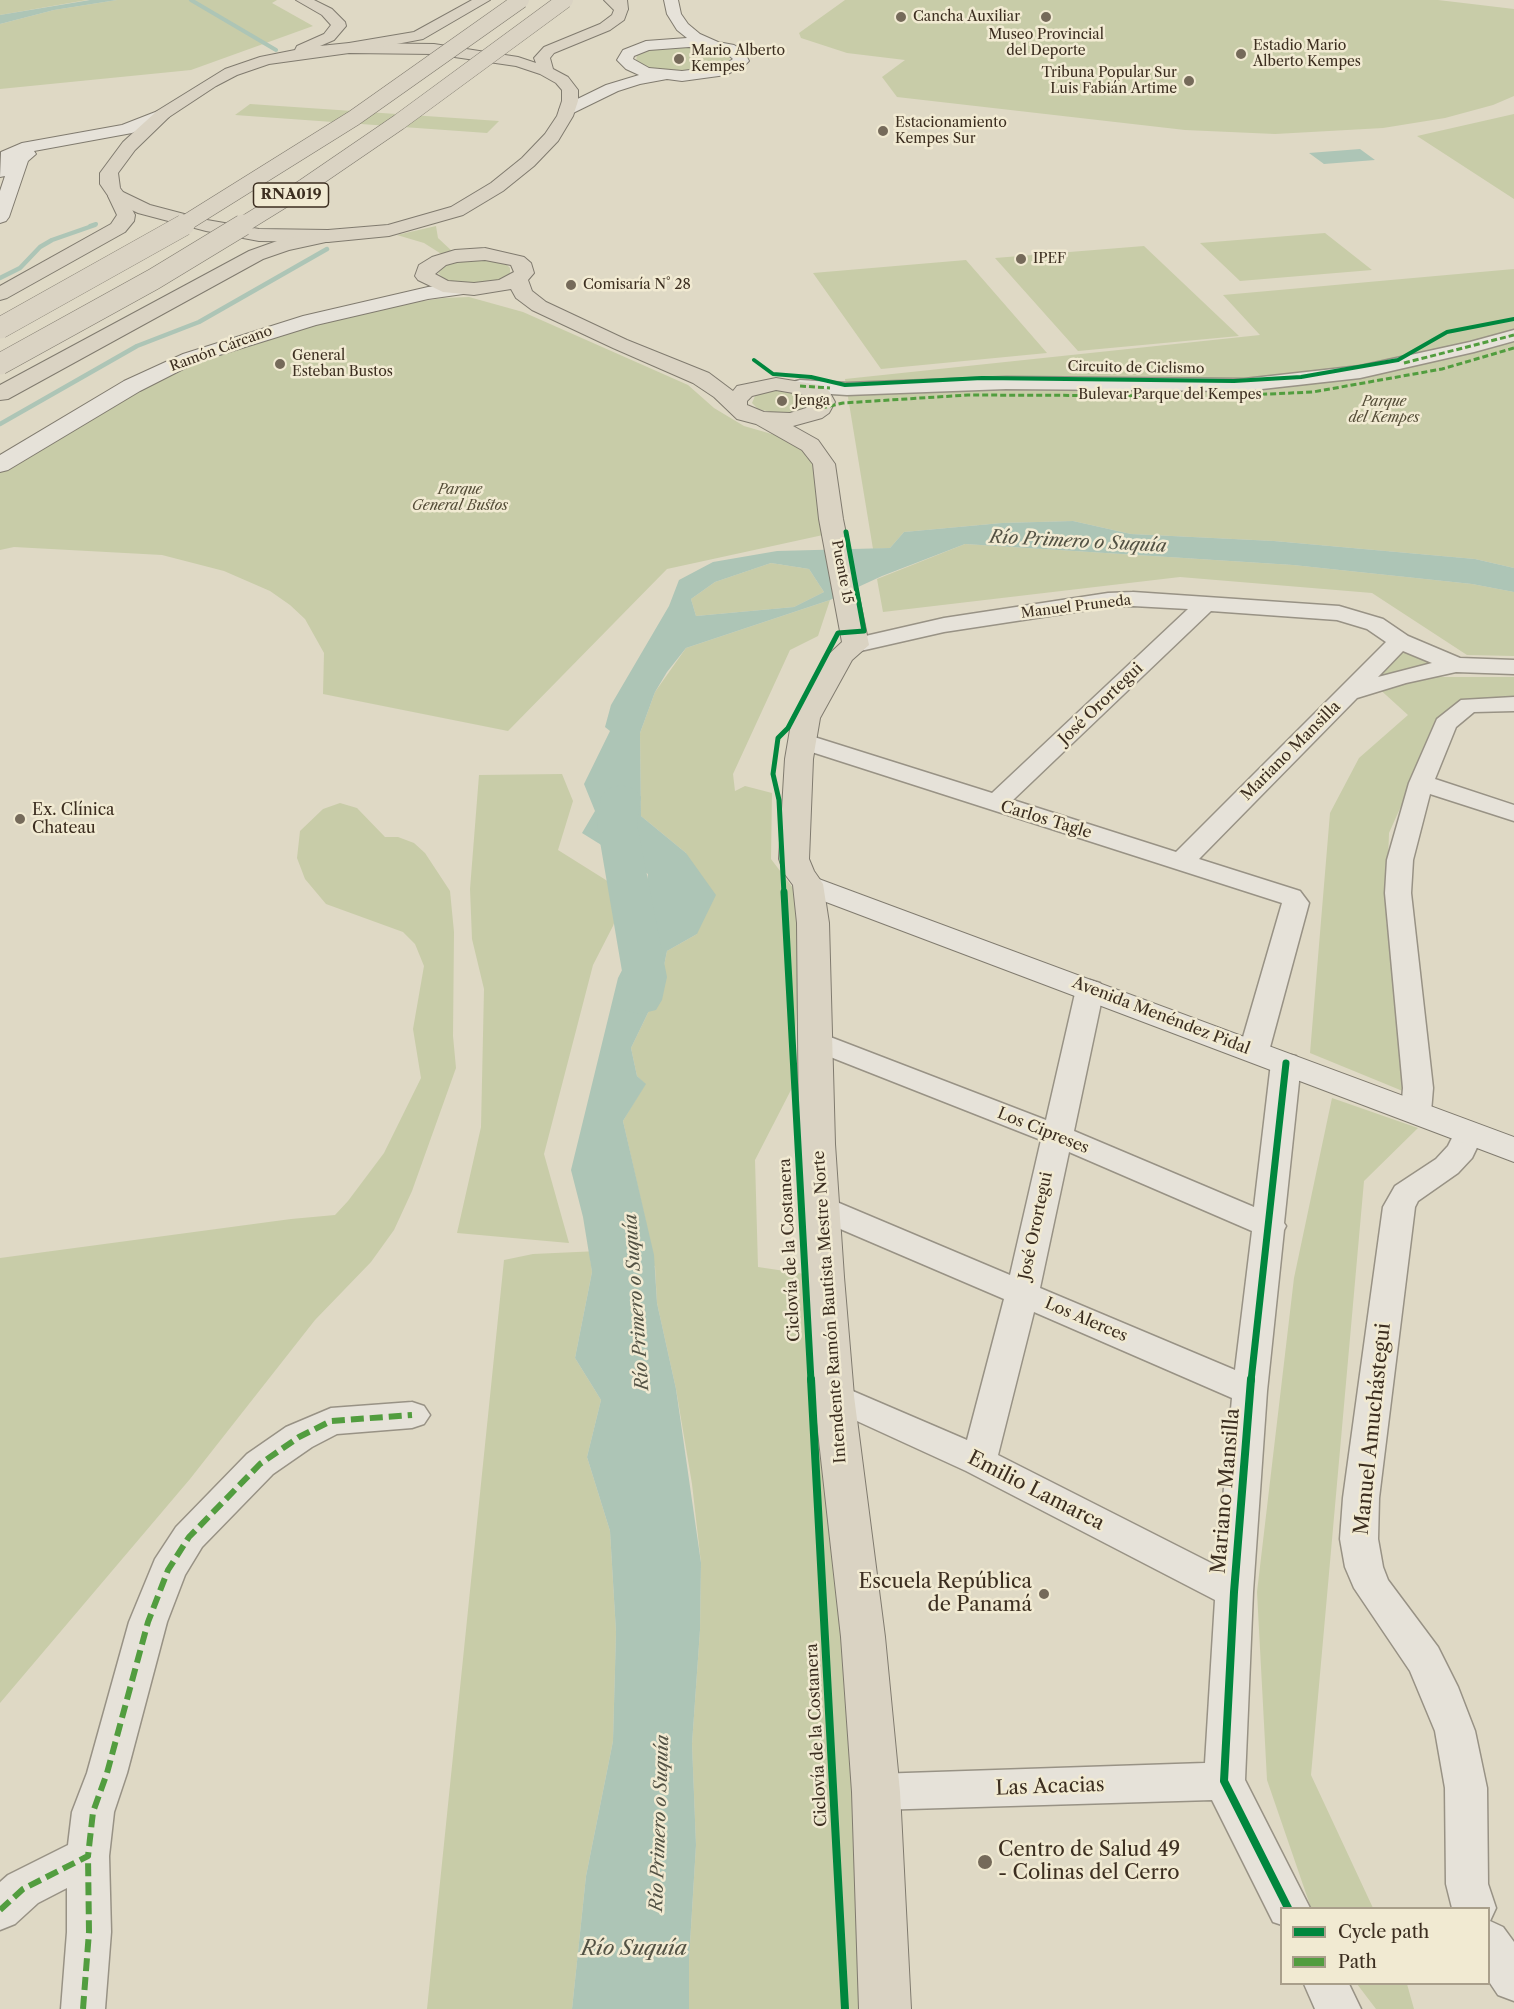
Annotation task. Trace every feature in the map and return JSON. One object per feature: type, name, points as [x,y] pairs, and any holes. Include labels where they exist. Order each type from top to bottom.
[{"type":"main road","points":[[0,294],[118,228],[125,221],[126,215],[108,179],[109,173],[140,133],[163,114],[221,76],[329,37],[339,26],[334,18],[319,7],[303,0]]},
{"type":"main road","points":[[281,56],[398,41],[426,33],[483,0]]},
{"type":"main road","name":"RNA019","points":[[0,328],[144,249],[265,176],[354,118],[521,0]]},
{"type":"main road","name":"RNA019","points":[[0,364],[154,279],[301,189],[408,115],[565,0]]},
{"type":"main road","points":[[567,110],[592,96],[647,77],[716,72],[734,68],[741,61],[742,57],[735,51],[713,44],[685,30],[674,14],[671,0]]},
{"type":"main road","points":[[0,394],[256,255],[284,245],[415,225],[457,211],[486,195],[528,162],[556,132],[567,110],[570,90],[550,73],[542,58],[549,50],[610,24],[619,17],[617,3]]},
{"type":"main road","points":[[662,23],[670,36],[628,53],[625,60],[631,66],[646,72],[673,75]]},
{"type":"main road","points":[[654,44],[689,42],[713,44]]},
{"type":"main road","points":[[349,48],[395,47],[453,51],[504,59],[550,73],[589,79],[626,74],[631,66]]},
{"type":"main road","points":[[0,172],[7,156],[22,148],[126,129],[163,114]]},
{"type":"main road","points":[[0,217],[20,159],[29,152],[56,145],[91,144],[109,149],[118,160]]},
{"type":"main road","points":[[117,196],[144,209],[228,230],[283,236],[381,237],[422,257],[485,254]]},
{"type":"main road","points":[[457,211],[448,236],[460,247],[503,256],[521,263],[525,270],[518,279],[494,287],[469,289]]},
{"type":"main road","points":[[422,257],[429,280],[435,284],[469,289],[539,306],[620,344],[680,368],[712,385],[745,414],[764,419],[791,420],[817,411]]},
{"type":"main road","name":"Ramón Cárcano","points":[[0,446],[119,377],[186,347],[264,322],[381,294],[405,286],[422,257]]},
{"type":"main road","points":[[518,279],[523,294],[539,306]]},
{"type":"main road","name":"Ramón Cárcano","points":[[0,465],[132,387],[190,358],[310,320],[428,293],[469,289]]},
{"type":"main road","points":[[680,368],[800,386],[821,396],[824,402],[810,422],[810,446]]},
{"type":"main road","points":[[736,405],[738,396],[745,391],[776,384]]},
{"type":"main road","points":[[764,419],[810,446]]},
{"type":"main road","name":"Puente 15","points":[[810,446],[820,457],[827,477],[831,519],[854,635]]},
{"type":"main road","name":"Intendente Ramón Bautista Mestre Norte","points":[[854,635],[819,691],[806,718],[799,759],[794,859],[799,873],[808,884],[813,923],[814,1041],[821,1208],[834,1396],[863,1637],[876,1792],[885,2009]]},
{"type":"main road","name":"Avenida Menéndez Pidal","points":[[808,884],[1514,1150]]},
{"type":"street","name":"Bulevar Parque del Kempes","points":[[800,386],[847,388],[1006,383],[1244,385],[1360,372],[1514,335]]},
{"type":"street","name":"Bulevar Parque del Kempes","points":[[817,411],[843,403],[968,395],[1215,397],[1313,392],[1442,369],[1514,348]]},
{"type":"street","name":"Manuel Pruneda","points":[[854,635],[944,625],[1108,600],[1133,599],[1339,613],[1375,624],[1400,641],[1455,665]]},
{"type":"street","name":"José Orortegui","points":[[995,804],[1207,603]]},
{"type":"street","name":"Mariano Mansilla","points":[[1182,861],[1400,641]]},
{"type":"street","points":[[1350,693],[1401,677],[1455,665],[1514,667]]},
{"type":"street","points":[[1416,1112],[1418,1088],[1398,893],[1400,860],[1421,783],[1444,724],[1469,705],[1514,704]]},
{"type":"street","name":"Carlos Tagle","points":[[802,741],[1291,897],[1296,903],[1254,1051]]},
{"type":"street","points":[[1421,783],[1514,813]]},
{"type":"street","name":"José Orortegui","points":[[979,1461],[1022,1293],[1089,989]]},
{"type":"street","name":"Los Cipreses","points":[[814,1041],[1056,1135],[1270,1226]]},
{"type":"street","name":"Mariano Mansilla","points":[[1286,1064],[1270,1226],[1250,1391],[1234,1592],[1224,1781],[1287,1907]]},
{"type":"street","name":"Manuel Amuchástegui","points":[[1469,1133],[1461,1150],[1447,1166],[1406,1194],[1399,1207],[1361,1498],[1359,1539],[1364,1567],[1373,1588],[1424,1659],[1455,1731],[1466,1788],[1467,1884],[1474,1907]]},
{"type":"street","name":"Los Alerces","points":[[821,1208],[1250,1391]]},
{"type":"street","name":"Emilio Lamarca","points":[[834,1396],[979,1461],[1234,1592]]},
{"type":"street","points":[[83,2009],[89,1932],[88,1856],[93,1812],[148,1622],[168,1570],[189,1537],[260,1464],[299,1437],[331,1421],[412,1415]]},
{"type":"street","name":"Las Acacias","points":[[876,1792],[1224,1781]]},
{"type":"street","points":[[0,1910],[23,1889],[88,1856]]},
{"type":"street","points":[[1490,1944],[1514,1980]]},
{"type":"street","points":[[1327,1985],[1339,2009]]},
{"type":"green space","points":[[0,0],[87,0],[0,15]]},
{"type":"green space","points":[[117,0],[277,0],[272,3],[313,26],[191,70],[0,89],[0,24],[54,10]]},
{"type":"green space","points":[[845,0],[1438,0],[1514,9],[1514,96],[1493,105],[1445,118],[1383,128],[1275,134],[1185,130],[897,97],[882,77],[905,60],[847,53],[801,38],[799,33]]},
{"type":"green space","points":[[682,45],[723,51],[729,55],[730,60],[715,68],[684,72],[650,68],[636,61],[637,55],[648,49]]},
{"type":"green space","points":[[250,104],[499,121],[487,133],[235,115]]},
{"type":"green space","points":[[1514,114],[1514,199],[1417,136]]},
{"type":"green space","points":[[436,226],[438,238],[454,253],[443,255],[424,243],[397,235]]},
{"type":"green space","points":[[1325,233],[1372,270],[1240,281],[1200,243]]},
{"type":"green space","points":[[1144,246],[1239,336],[1078,351],[995,258]]},
{"type":"green space","points":[[477,259],[506,264],[510,268],[510,274],[499,280],[465,284],[446,281],[438,273],[449,263]]},
{"type":"green space","points":[[966,260],[1047,353],[881,369],[813,273]]},
{"type":"green space","name":"Parque del Kempes","points":[[1514,269],[1514,568],[1475,559],[1274,541],[1131,534],[1073,521],[1002,523],[904,532],[890,548],[873,549],[845,379],[1260,335],[1223,295]]},
{"type":"green space","name":"Parque General Bustos","points":[[469,297],[523,312],[688,385],[714,408],[744,426],[782,437],[800,446],[812,463],[823,535],[667,569],[508,731],[323,694],[324,653],[305,619],[270,591],[224,571],[162,555],[14,547],[0,550],[0,468],[103,407],[222,350],[388,306]]},
{"type":"green space","points":[[782,390],[796,392],[806,397],[808,404],[801,410],[787,413],[758,409],[752,403],[755,396]]},
{"type":"green space","points":[[965,544],[1293,565],[1472,584],[1514,592],[1514,656],[1467,655],[1372,593],[1180,577],[883,612],[877,579]]},
{"type":"green space","points":[[771,563],[809,569],[824,592],[794,607],[696,616],[691,599],[715,582]]},
{"type":"green space","points":[[830,600],[818,636],[790,650],[733,774],[735,791],[745,786],[772,793],[771,859],[796,892],[802,927],[792,1088],[755,1160],[758,1267],[825,1277],[876,2009],[689,2009],[689,1960],[696,1845],[692,1744],[700,1630],[701,1563],[692,1484],[676,1389],[657,1303],[655,1266],[590,1257],[592,1272],[575,1358],[601,1400],[587,1457],[610,1531],[616,1632],[613,1741],[586,1876],[572,2009],[427,2009],[504,1260],[533,1254],[599,1251],[653,1254],[623,1121],[645,1084],[637,1076],[631,1048],[659,990],[667,951],[697,934],[686,853],[641,816],[640,733],[655,692],[686,648]]},
{"type":"green space","points":[[1403,647],[1438,667],[1365,685]]},
{"type":"green space","points":[[1419,677],[1514,677],[1514,698],[1461,703],[1439,721],[1389,833],[1386,919],[1410,1094],[1310,1053],[1330,813],[1359,758],[1408,715],[1375,685]]},
{"type":"green space","points":[[562,774],[573,801],[558,850],[625,892],[613,926],[593,965],[544,1154],[569,1243],[457,1233],[481,1127],[484,989],[472,939],[470,889],[479,775]]},
{"type":"green space","points":[[340,803],[357,808],[385,837],[398,837],[414,843],[425,853],[450,891],[454,932],[453,1036],[456,1068],[412,1191],[394,1230],[371,1262],[315,1320],[190,1479],[0,1703],[0,1258],[335,1215],[384,1153],[421,1078],[413,1029],[424,966],[415,944],[403,932],[326,904],[305,879],[297,858],[300,831],[323,809]]},
{"type":"green space","points":[[1332,1098],[1418,1128],[1364,1181],[1311,1775],[1373,1907],[1311,1907],[1267,1780],[1257,1592],[1294,1278]]},
{"type":"green space","points":[[1358,1985],[1407,1985],[1414,2009],[1376,2009]]},
{"type":"water","points":[[90,0],[117,0],[54,10],[0,24],[0,15]]},
{"type":"water","points":[[1360,149],[1375,160],[1324,164],[1309,153]]},
{"type":"water","name":"Río Suquía","points":[[1073,521],[1131,534],[1274,541],[1475,559],[1514,568],[1514,592],[1472,584],[1293,565],[965,544],[882,576],[830,600],[686,648],[667,672],[655,692],[640,733],[641,816],[686,853],[716,895],[697,934],[667,951],[659,990],[631,1048],[637,1076],[646,1084],[623,1121],[654,1255],[657,1303],[676,1389],[701,1563],[700,1630],[692,1744],[696,1845],[689,1960],[689,2009],[572,2009],[586,1876],[613,1741],[616,1632],[610,1531],[587,1457],[601,1400],[575,1358],[592,1272],[583,1217],[571,1170],[618,978],[638,939],[648,874],[582,833],[595,811],[584,784],[610,731],[605,727],[611,705],[669,606],[679,580],[713,562],[777,551],[890,548],[904,532],[1002,523]],"holes":[[[771,563],[809,569],[824,592],[794,607],[696,616],[691,599],[715,582]]]},
{"type":"waterway","points":[[191,0],[276,50]]},
{"type":"waterway","points":[[90,226],[96,224]]},
{"type":"waterway","points":[[0,278],[20,268],[40,247],[52,240],[95,225]]},
{"type":"waterway","points":[[0,424],[137,346],[199,322],[327,249]]},
{"type":"waterway","name":"Río Primero o Suquía","points":[[621,797],[617,824],[645,977],[640,1000]]},
{"type":"marked path","points":[[1404,363],[1514,335]]},
{"type":"marked path","points":[[821,408],[843,403],[968,395],[1225,396],[1313,392],[1442,369],[1514,348]]},
{"type":"marked path","points":[[800,386],[830,388]]},
{"type":"marked path","points":[[0,1910],[23,1889],[88,1856],[93,1812],[107,1773],[148,1622],[168,1570],[189,1537],[260,1464],[299,1437],[331,1421],[412,1415]]},
{"type":"marked path","points":[[83,2009],[89,1932],[88,1856]]},
{"type":"cycle path","name":"Circuito de Ciclismo","points":[[754,360],[773,374],[811,377],[845,385],[982,378],[1234,381],[1301,377],[1398,360],[1447,332],[1514,319]]},
{"type":"cycle path","name":"Ciclovía de la Costanera","points":[[845,2009],[779,800],[773,774],[778,738],[788,728],[838,633],[864,631],[846,532]]},
{"type":"cycle path","points":[[1286,1063],[1250,1391],[1234,1592],[1224,1781],[1287,1907]]},
{"type":"place","name":"Cancha Auxiliar","points":[[901,17]]},
{"type":"place","name":"Museo Provincial del Deporte","points":[[1046,17]]},
{"type":"place","name":"Estadio Mario Alberto Kempes","points":[[1241,54]]},
{"type":"place","name":"Mario Alberto Kempes","points":[[679,59]]},
{"type":"place","name":"Tribuna Popular Sur Luis Fabián Artime","points":[[1189,81]]},
{"type":"place","name":"Estacionamiento Kempes Sur","points":[[883,131]]},
{"type":"place","name":"IPEF","points":[[1021,259]]},
{"type":"place","name":"Comisaría N° 28","points":[[571,285]]},
{"type":"place","name":"General Esteban Bustos","points":[[280,364]]},
{"type":"place","name":"Jenga","points":[[782,401]]},
{"type":"place","name":"Ex. Clínica Chateau","points":[[20,819]]},
{"type":"place","name":"Escuela República de Panamá","points":[[1044,1594]]},
{"type":"place","name":"Centro de Salud 49 - Colinas del Cerro","points":[[985,1862]]}]
